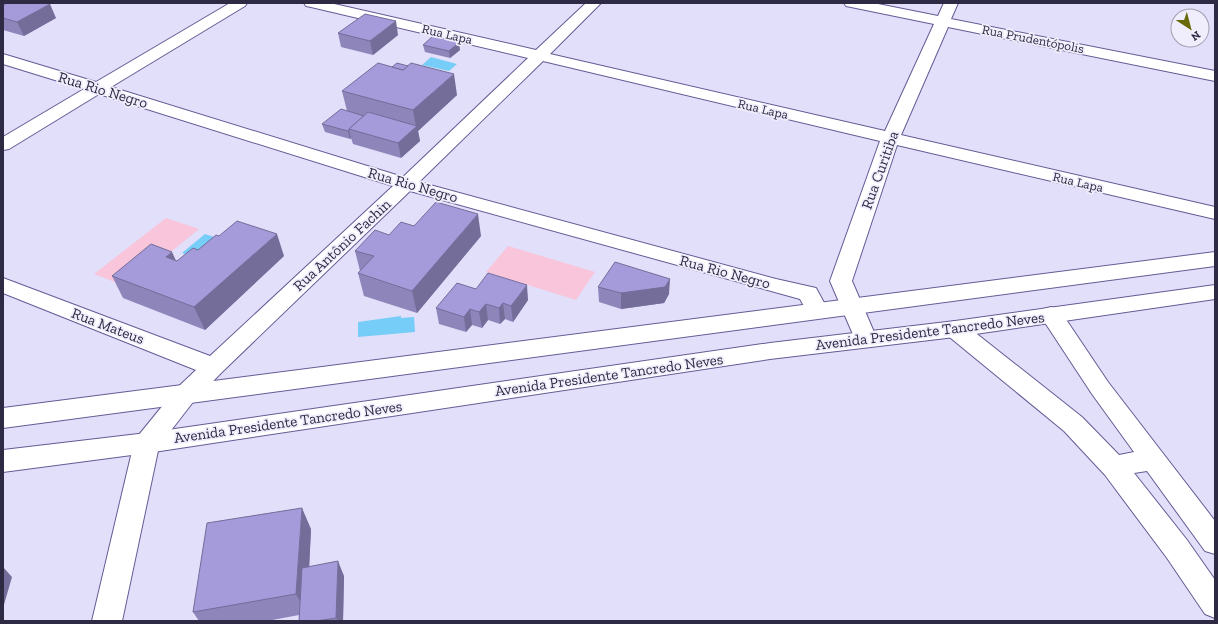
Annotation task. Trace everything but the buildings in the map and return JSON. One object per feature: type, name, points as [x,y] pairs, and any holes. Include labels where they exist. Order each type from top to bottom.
[{"type":"street","points":[[3,145],[240,3]]},
{"type":"street","name":"Rua Lapa","points":[[311,3],[539,55],[890,139],[1215,213]]},
{"type":"street","name":"Rua Antônio Fachin","points":[[147,442],[185,395],[212,367],[406,184],[594,3]]},
{"type":"street","name":"Rua Prudentópolis","points":[[851,3],[1215,76]]},
{"type":"street","name":"Rua Curitiba","points":[[841,281],[890,139],[944,21],[950,3]]},
{"type":"street","name":"Rua Rio Negro","points":[[3,59],[406,184],[769,284],[812,301]]},
{"type":"street","points":[[3,418],[185,395],[812,301],[850,305],[962,293],[1215,258]]},
{"type":"street","points":[[812,301],[841,281],[850,305],[866,339]]},
{"type":"street","name":"Rua Mateus","points":[[3,285],[212,367]]},
{"type":"street","name":"Avenida Presidente Tancredo Neves","points":[[3,461],[147,442],[866,339],[955,329],[1215,292]]},
{"type":"street","points":[[1051,315],[1100,388],[1215,542]]},
{"type":"street","points":[[955,329],[1073,424],[1114,467],[1177,550],[1215,604]]},
{"type":"street","points":[[107,621],[147,442]]},
{"type":"street","points":[[1114,467],[1153,459]]},
{"type":"shaded area","points":[[166,218],[199,229],[128,287],[94,274]]},
{"type":"shaded area","points":[[508,246],[595,272],[576,300],[486,272]]},
{"type":"water","points":[[431,57],[457,64],[449,71],[422,65]]},
{"type":"water","points":[[205,234],[220,239],[193,262],[187,255],[182,253]]},
{"type":"water","points":[[401,316],[401,318],[414,317],[415,332],[358,337],[358,322]]}]
